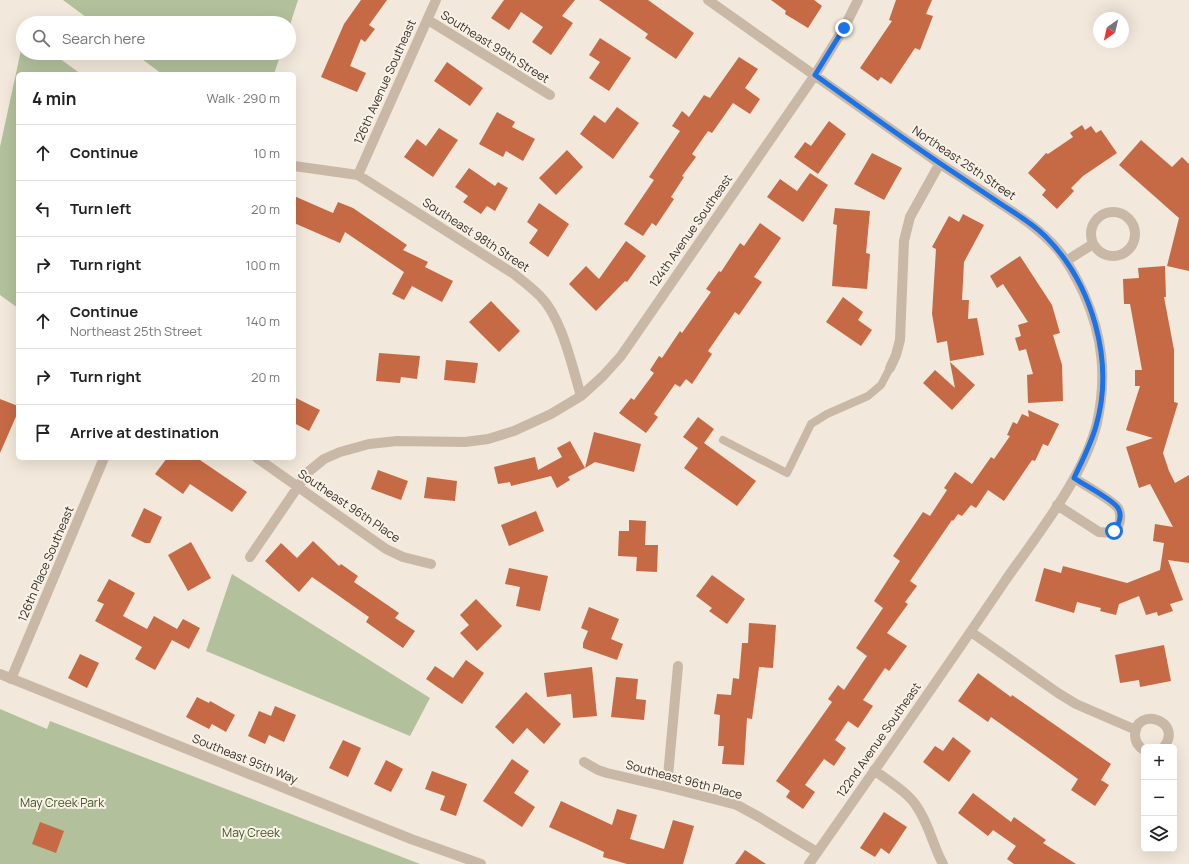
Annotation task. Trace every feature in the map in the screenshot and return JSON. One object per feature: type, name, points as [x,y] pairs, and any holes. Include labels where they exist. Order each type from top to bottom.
[{"type":"street","name":"126th Avenue Southeast","points":[[358,175],[436,0]]},
{"type":"street","name":"Northeast 25th Street","points":[[708,0],[940,163],[1024,219],[1044,235],[1060,252],[1078,281],[1089,306],[1098,332],[1102,356],[1103,380],[1096,425],[1087,451],[1074,478]]},
{"type":"street","name":"124th Avenue Southeast","points":[[250,557],[308,472],[324,459],[340,452],[369,444],[397,441],[465,442],[488,439],[514,431],[551,414],[581,396],[603,376],[621,356],[815,75],[844,28],[858,0]]},
{"type":"street","name":"Southeast 99th Street","points":[[428,20],[550,95]]},
{"type":"street","points":[[890,368],[896,355],[900,340],[904,241],[906,229],[910,217],[940,163]]},
{"type":"street","name":"Southeast 98th Street","points":[[296,166],[358,175],[514,274],[541,296],[554,315],[568,351],[581,396]]},
{"type":"street","points":[[1109,212],[1122,214],[1133,224],[1135,232],[1134,239],[1126,252],[1112,256],[1104,254],[1093,244],[1091,231],[1093,224],[1102,214],[1109,212]]},
{"type":"street","points":[[1066,261],[1093,244]]},
{"type":"street","name":"126th Place Southeast","points":[[11,679],[103,460]]},
{"type":"street","name":"Southeast 96th Place","points":[[260,460],[386,548],[403,557],[431,564]]},
{"type":"street","points":[[1057,506],[1099,532],[1107,533],[1114,531],[1120,524],[1121,516],[1118,508],[1074,478]]},
{"type":"street","name":"122nd Avenue Southeast","points":[[809,864],[971,632],[1057,506],[1074,478]]},
{"type":"street","points":[[971,632],[1076,704],[1136,730]]},
{"type":"street","points":[[667,787],[678,666]]},
{"type":"street","name":"Southeast 95th Way","points":[[0,674],[404,836],[481,864]]},
{"type":"street","points":[[1141,748],[1136,741],[1136,730],[1138,725],[1147,719],[1158,719],[1162,722],[1168,731],[1166,744]]},
{"type":"street","name":"Southeast 96th Place","points":[[584,762],[607,773],[737,806],[759,817],[817,852]]},
{"type":"street","points":[[874,770],[910,798],[917,806],[943,864]]},
{"type":"lane","points":[[723,440],[787,473],[811,424],[827,414],[868,396],[881,384],[890,368]]},
{"type":"green space","points":[[63,0],[298,0],[293,16],[85,16]]},
{"type":"green space","points":[[19,60],[62,60],[78,72],[16,72]]},
{"type":"green space","points":[[143,60],[279,60],[275,72],[159,72]]},
{"type":"green space","points":[[16,73],[16,307],[0,295],[0,147]]},
{"type":"green space","points":[[232,574],[430,698],[410,736],[206,651]]},
{"type":"green space","name":"May Creek Park","points":[[0,709],[47,729],[50,721],[420,864],[0,864]]},
{"type":"building","points":[[361,0],[387,0],[369,25],[375,29],[365,42],[361,39],[350,66],[366,73],[357,92],[321,77],[344,24]]},
{"type":"building","points":[[504,0],[575,0],[562,16],[573,23],[551,55],[532,42],[543,27],[521,12],[509,30],[491,18]]},
{"type":"building","points":[[599,0],[648,0],[694,33],[676,59],[645,38],[648,34]]},
{"type":"building","points":[[771,0],[814,0],[822,6],[808,28],[785,14],[786,11]]},
{"type":"building","points":[[896,0],[932,0],[926,14],[933,16],[920,50],[915,48],[891,84],[881,77],[878,81],[860,68],[892,21],[889,20]]},
{"type":"building","points":[[600,38],[631,58],[609,91],[589,78],[600,62],[589,55]]},
{"type":"building","points":[[739,57],[758,69],[745,88],[760,99],[750,114],[733,103],[712,133],[708,131],[692,154],[696,157],[682,176],[684,177],[671,197],[674,199],[656,226],[652,223],[643,236],[624,224],[654,180],[649,177],[680,131],[672,126],[682,111],[689,117],[704,95],[710,98]]},
{"type":"building","points":[[447,62],[483,88],[470,106],[434,81]]},
{"type":"building","points":[[617,107],[639,123],[613,159],[580,134],[594,115],[605,123]]},
{"type":"building","points":[[497,112],[515,122],[512,127],[535,139],[523,161],[506,151],[503,157],[479,144]]},
{"type":"building","points":[[829,121],[846,134],[818,174],[794,157],[805,142],[811,146]]},
{"type":"building","points":[[1082,125],[1085,130],[1091,126],[1096,133],[1101,130],[1117,153],[1083,176],[1071,188],[1074,191],[1057,209],[1042,195],[1046,190],[1028,173],[1046,153],[1048,154],[1073,137],[1070,133]]},
{"type":"building","points":[[439,128],[458,140],[433,177],[404,157],[417,139],[426,146]]},
{"type":"building","points":[[1141,140],[1172,167],[1182,157],[1189,164],[1189,271],[1167,266],[1179,218],[1119,165]]},
{"type":"building","points":[[567,150],[583,167],[556,195],[539,178]]},
{"type":"building","points":[[872,153],[902,168],[884,200],[854,184]]},
{"type":"building","points":[[469,168],[495,186],[498,182],[508,188],[495,211],[487,206],[481,214],[463,202],[468,196],[455,187]]},
{"type":"building","points":[[810,173],[828,185],[803,222],[767,197],[780,179],[797,191]]},
{"type":"building","points":[[296,197],[333,213],[338,202],[353,208],[407,245],[403,250],[428,262],[425,267],[453,281],[442,302],[412,286],[404,300],[392,294],[404,272],[345,232],[340,243],[296,224]]},
{"type":"building","points":[[539,203],[569,224],[548,257],[529,243],[538,230],[527,222]]},
{"type":"building","points":[[835,208],[870,211],[866,253],[870,254],[867,289],[832,286],[837,225],[833,224]]},
{"type":"building","points":[[963,214],[984,225],[964,262],[962,300],[969,300],[968,319],[977,318],[984,355],[950,361],[947,341],[937,343],[932,314],[936,249],[932,247],[949,216],[959,222]]},
{"type":"building","points":[[760,223],[781,238],[754,277],[762,282],[739,315],[735,312],[708,351],[712,354],[692,384],[686,379],[680,387],[675,384],[654,414],[658,417],[646,433],[619,413],[631,398],[634,400],[654,373],[650,370],[659,356],[662,358],[680,331],[682,333],[711,292],[706,289],[719,271],[721,272],[740,243],[744,246]]},
{"type":"building","points":[[626,241],[646,256],[627,282],[625,281],[596,311],[569,284],[586,266],[599,279]]},
{"type":"building","points":[[1020,256],[1052,305],[1060,333],[1053,335],[1062,365],[1063,401],[1028,403],[1027,375],[1033,374],[1026,349],[1019,351],[1015,338],[1021,336],[1018,325],[1028,322],[1003,284],[997,288],[990,276]]},
{"type":"building","points":[[1165,266],[1166,297],[1164,297],[1174,350],[1174,402],[1178,403],[1163,453],[1175,483],[1189,475],[1189,563],[1168,560],[1183,600],[1170,604],[1173,611],[1158,616],[1157,612],[1146,615],[1139,596],[1119,604],[1116,615],[1100,611],[1101,608],[1077,602],[1074,613],[1035,601],[1044,568],[1061,573],[1063,566],[1127,583],[1160,570],[1164,543],[1153,541],[1155,524],[1173,527],[1150,484],[1139,488],[1126,447],[1153,438],[1126,430],[1140,386],[1135,386],[1135,370],[1142,370],[1130,304],[1124,304],[1123,279],[1139,278],[1138,268]]},
{"type":"building","points":[[843,297],[863,312],[858,320],[872,330],[861,346],[826,322]]},
{"type":"building","points":[[491,301],[520,331],[499,352],[469,322]]},
{"type":"building","points":[[379,353],[420,356],[417,379],[401,377],[400,383],[376,381]]},
{"type":"building","points":[[446,360],[478,363],[475,383],[444,380]]},
{"type":"building","points":[[950,362],[975,385],[952,410],[923,383],[935,370],[955,388]]},
{"type":"building","points":[[296,398],[320,410],[309,431],[296,424]]},
{"type":"building","points":[[0,399],[16,405],[16,417],[0,453]]},
{"type":"building","points":[[1028,410],[1059,424],[1048,446],[1043,444],[1035,461],[1032,460],[1004,501],[988,490],[976,508],[971,505],[962,516],[958,514],[953,521],[952,520],[910,581],[917,586],[905,602],[908,604],[887,633],[907,646],[889,671],[885,668],[863,700],[873,706],[858,728],[848,721],[835,740],[846,748],[834,766],[824,759],[805,785],[815,792],[803,809],[786,797],[790,791],[776,781],[832,702],[828,699],[838,685],[844,690],[867,656],[856,648],[883,608],[874,601],[900,561],[893,556],[923,512],[930,516],[947,490],[944,488],[955,472],[972,484],[991,457],[994,459],[1010,436],[1007,435],[1013,422],[1017,424],[1022,414],[1029,417]]},
{"type":"building","points":[[698,417],[714,429],[704,443],[756,481],[737,506],[684,468],[698,448],[683,437]]},
{"type":"building","points":[[594,432],[641,444],[634,472],[595,462],[585,468]]},
{"type":"building","points":[[570,441],[585,468],[568,477],[570,480],[557,488],[551,476],[511,486],[510,482],[498,484],[494,467],[535,457],[538,470],[562,457],[557,448]]},
{"type":"building","points":[[166,460],[200,460],[247,492],[232,512],[190,484],[183,494],[155,474]]},
{"type":"building","points":[[378,470],[408,481],[401,500],[371,489]]},
{"type":"building","points":[[427,477],[457,481],[455,501],[424,498]]},
{"type":"building","points":[[144,508],[162,517],[150,543],[145,543],[131,536]]},
{"type":"building","points":[[536,511],[544,531],[509,546],[501,525]]},
{"type":"building","points":[[629,520],[646,521],[645,545],[658,545],[657,572],[636,571],[637,557],[618,556],[619,531],[629,531]]},
{"type":"building","points":[[313,541],[339,566],[341,564],[358,576],[354,582],[399,613],[395,618],[415,631],[403,648],[366,622],[369,617],[312,577],[299,592],[265,561],[281,543],[297,558]]},
{"type":"building","points":[[191,542],[211,578],[188,591],[168,555]]},
{"type":"building","points":[[509,568],[548,576],[540,611],[516,606],[520,587],[505,584]]},
{"type":"building","points":[[712,575],[745,599],[727,624],[709,611],[712,608],[696,596]]},
{"type":"building","points":[[109,579],[135,593],[123,616],[147,629],[154,616],[177,629],[183,619],[200,628],[189,649],[172,640],[155,670],[135,659],[142,647],[95,621],[104,604],[97,601]]},
{"type":"building","points":[[476,599],[502,626],[477,651],[460,633],[469,625],[460,615]]},
{"type":"building","points":[[589,607],[619,619],[611,639],[623,644],[617,660],[583,648],[583,643],[588,631],[581,628]]},
{"type":"building","points":[[749,623],[776,625],[773,668],[759,667],[752,719],[747,718],[744,765],[722,764],[724,746],[718,746],[720,715],[714,714],[717,694],[731,695],[733,678],[739,679],[742,643],[748,643]]},
{"type":"building","points":[[1164,645],[1171,681],[1140,687],[1139,680],[1120,683],[1115,655]]},
{"type":"building","points":[[80,654],[99,663],[87,688],[68,678]]},
{"type":"building","points":[[466,660],[484,673],[462,704],[426,679],[435,666],[453,678]]},
{"type":"building","points":[[592,667],[597,716],[573,718],[571,694],[547,697],[544,673]]},
{"type":"building","points":[[978,673],[1111,764],[1101,780],[1109,785],[1095,806],[1071,790],[1078,779],[991,717],[988,722],[958,701]]},
{"type":"building","points":[[616,677],[638,679],[636,699],[646,700],[644,720],[611,717]]},
{"type":"building","points":[[526,692],[561,724],[544,744],[527,728],[513,744],[495,727]]},
{"type":"building","points":[[197,697],[209,703],[210,701],[235,715],[226,732],[212,724],[209,729],[186,717]]},
{"type":"building","points":[[275,706],[296,715],[284,742],[269,735],[265,744],[248,736],[259,711],[271,716]]},
{"type":"building","points":[[953,737],[971,751],[949,782],[923,762],[935,746],[943,751]]},
{"type":"building","points":[[343,740],[361,748],[348,777],[329,768]]},
{"type":"building","points":[[512,759],[529,771],[514,793],[535,807],[522,827],[483,801]]},
{"type":"building","points":[[386,760],[403,769],[391,792],[374,784]]},
{"type":"building","points":[[432,771],[467,784],[456,816],[440,810],[445,796],[425,789]]},
{"type":"building","points":[[973,793],[1011,822],[1014,817],[1046,840],[1043,843],[1076,864],[1014,864],[1007,859],[1016,846],[993,830],[988,836],[958,813]]},
{"type":"building","points":[[561,801],[612,825],[617,809],[637,815],[630,839],[664,849],[673,820],[694,826],[683,864],[627,864],[603,857],[604,852],[549,827]]},
{"type":"building","points":[[884,812],[907,827],[889,854],[881,848],[875,857],[860,848]]},
{"type":"building","points":[[40,822],[64,831],[56,853],[32,844]]},
{"type":"building","points":[[745,850],[766,864],[735,864]]},
{"type":"route","points":[[844,28],[815,75],[940,163],[1024,219],[1044,235],[1060,252],[1078,281],[1098,332],[1102,356],[1103,380],[1096,425],[1087,451],[1074,478],[1118,508],[1121,516],[1120,524],[1114,531]]},
{"type":"park label","name":"May Creek","points":[[251,833]]}]
